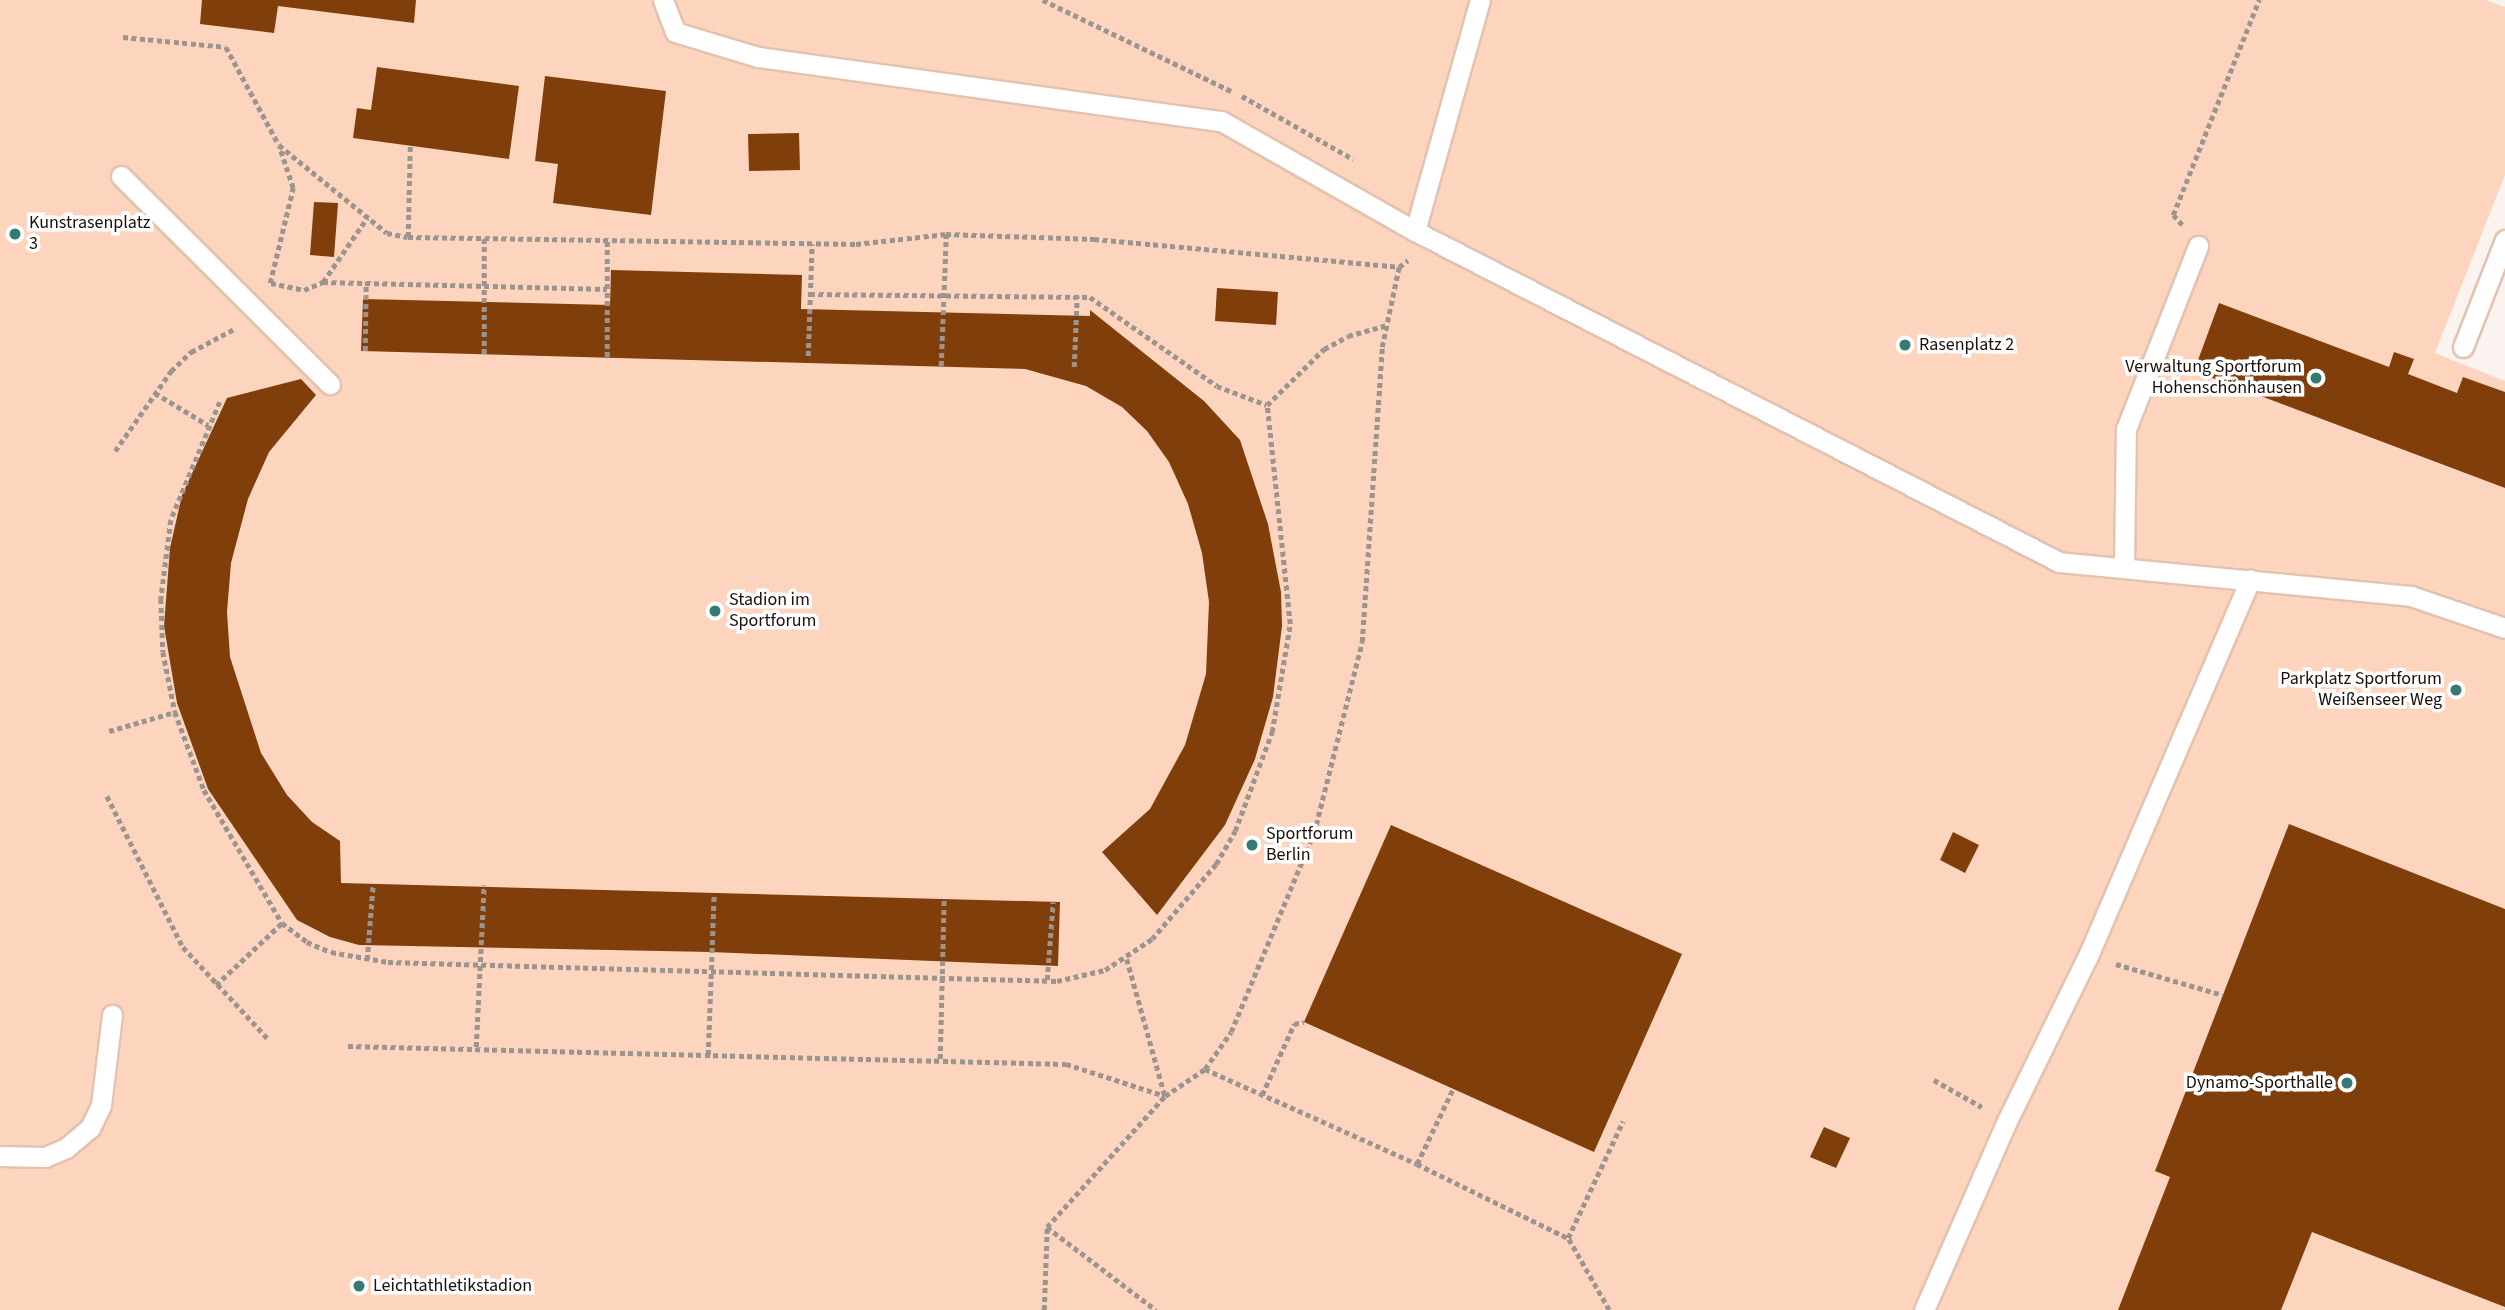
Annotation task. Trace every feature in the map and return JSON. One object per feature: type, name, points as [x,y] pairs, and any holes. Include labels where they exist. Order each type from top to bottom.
[{"type":"lane","points":[[663,0],[675,32],[758,57],[1221,121],[1415,231],[2059,562],[2411,596],[2505,628]]},
{"type":"lane","points":[[1415,231],[1480,0]]},
{"type":"lane","points":[[121,176],[330,384]]},
{"type":"lane","points":[[2463,347],[2505,240]]},
{"type":"lane","points":[[2123,567],[2126,429],[2199,246]]},
{"type":"lane","points":[[1924,1310],[2007,1121],[2088,956],[2250,579]]},
{"type":"lane","points":[[0,1156],[45,1157],[66,1148],[90,1128],[101,1105],[112,1015]]},
{"type":"path","points":[[2199,246],[2174,215],[2259,0]]},
{"type":"path","points":[[115,451],[155,393],[191,352],[262,316],[293,188],[279,145],[226,47],[123,37]]},
{"type":"path","points":[[279,145],[387,233],[408,237],[856,244],[946,234],[1094,239],[1399,267]]},
{"type":"path","points":[[408,237],[410,146]]},
{"type":"path","points":[[323,282],[367,218]]},
{"type":"path","points":[[1044,1310],[1047,1227],[1165,1096],[1205,1069],[1231,1032],[1314,833],[1362,642],[1370,491],[1387,325],[1399,267],[1409,259],[1415,231]]},
{"type":"path","points":[[941,366],[946,234]]},
{"type":"path","points":[[484,239],[484,354]]},
{"type":"path","points":[[607,241],[607,357]]},
{"type":"path","points":[[808,356],[812,244]]},
{"type":"path","points":[[215,270],[304,290],[323,282],[607,289]]},
{"type":"path","points":[[365,351],[366,282]]},
{"type":"path","points":[[810,294],[1077,296],[1100,300],[1217,386],[1267,405]]},
{"type":"path","points":[[1074,367],[1077,296]]},
{"type":"path","points":[[1267,405],[1324,349],[1348,335],[1387,325]]},
{"type":"path","points":[[155,393],[208,425]]},
{"type":"path","points":[[220,402],[179,494],[166,548],[163,652],[175,712],[204,790],[282,923],[307,942],[367,960],[941,979],[1047,980],[1085,978],[1127,958],[1152,939],[1216,864],[1251,797],[1272,732],[1290,624],[1267,405]]},
{"type":"path","points":[[109,731],[175,712]]},
{"type":"path","points":[[107,796],[183,947],[269,1040]]},
{"type":"path","points":[[367,960],[373,884]]},
{"type":"path","points":[[476,1047],[484,885]]},
{"type":"path","points":[[708,1055],[714,894]]},
{"type":"path","points":[[940,1059],[944,898]]},
{"type":"path","points":[[1047,980],[1052,902]]},
{"type":"path","points":[[216,985],[282,923]]},
{"type":"path","points":[[2088,956],[2223,995]]},
{"type":"path","points":[[1127,958],[1165,1096]]},
{"type":"path","points":[[1262,1095],[1294,1024],[1304,1022]]},
{"type":"path","points":[[348,1046],[476,1047],[1066,1064],[1165,1096]]},
{"type":"path","points":[[1205,1069],[1417,1164],[1569,1238],[1609,1310]]},
{"type":"path","points":[[1934,1080],[2007,1121]]},
{"type":"path","points":[[1417,1164],[1453,1089]]},
{"type":"path","points":[[1569,1238],[1623,1121]]},
{"type":"path","points":[[1047,1227],[1156,1310]]},
{"type":"shaded area","name":"Sportforum Berlin","points":[[0,0],[2486,0],[2505,7],[2505,175],[2435,353],[2505,381],[2505,1310],[0,1310]]},
{"type":"building","points":[[202,0],[416,0],[414,23],[278,6],[274,33],[200,24]]},
{"type":"building","points":[[377,67],[519,86],[509,159],[353,138],[357,108],[371,110]]},
{"type":"building","points":[[545,76],[666,91],[651,215],[553,203],[558,164],[535,161]]},
{"type":"building","points":[[799,133],[800,170],[749,171],[748,134]]},
{"type":"building","points":[[314,202],[338,203],[334,257],[310,255]]},
{"type":"building","points":[[611,270],[802,275],[801,309],[1090,316],[1090,310],[1204,401],[1240,440],[1268,524],[1281,592],[1282,626],[1273,697],[1255,759],[1225,825],[1157,915],[1102,852],[1150,809],[1185,745],[1206,674],[1209,602],[1202,553],[1188,504],[1169,462],[1147,431],[1122,407],[1086,386],[1025,369],[361,351],[363,299],[610,305]]},
{"type":"building","points":[[1217,288],[1278,292],[1276,325],[1215,321]]},
{"type":"building","name":"Verwaltung Sportforum Hohenschönhausen","points":[[2219,303],[2389,367],[2394,352],[2414,359],[2408,374],[2457,393],[2463,377],[2505,392],[2505,488],[2194,371]]},
{"type":"building","points":[[301,379],[316,395],[269,452],[248,499],[231,563],[227,612],[230,657],[261,753],[287,795],[312,822],[340,841],[341,883],[1060,902],[1058,966],[711,952],[359,945],[330,937],[297,920],[208,789],[177,703],[164,626],[170,548],[182,495],[227,398]]},
{"type":"building","name":"Dynamo-Sporthalle","points":[[2289,824],[2505,909],[2505,1307],[2312,1232],[2281,1310],[2118,1310],[2170,1177],[2155,1171]]},
{"type":"building","points":[[1391,825],[1682,954],[1594,1152],[1304,1022]]},
{"type":"building","points":[[1953,832],[1979,845],[1965,873],[1940,860]]},
{"type":"building","points":[[1824,1127],[1850,1138],[1836,1168],[1810,1157]]},
{"type":"place","name":"Kunstrasenplatz 3","points":[[15,234]]},
{"type":"place","name":"Rasenplatz 2","points":[[1905,345]]},
{"type":"place","name":"Verwaltung Sportforum Hohenschönhausen","points":[[2316,378]]},
{"type":"place","name":"Stadion im Sportforum","points":[[715,611]]},
{"type":"place","name":"Parkplatz Sportforum Weißenseer Weg","points":[[2456,690]]},
{"type":"place","name":"Sportforum Berlin","points":[[1252,845]]},
{"type":"place","name":"Dynamo-Sporthalle","points":[[2347,1083]]},
{"type":"place","name":"Leichtathletikstadion","points":[[359,1286]]}]
